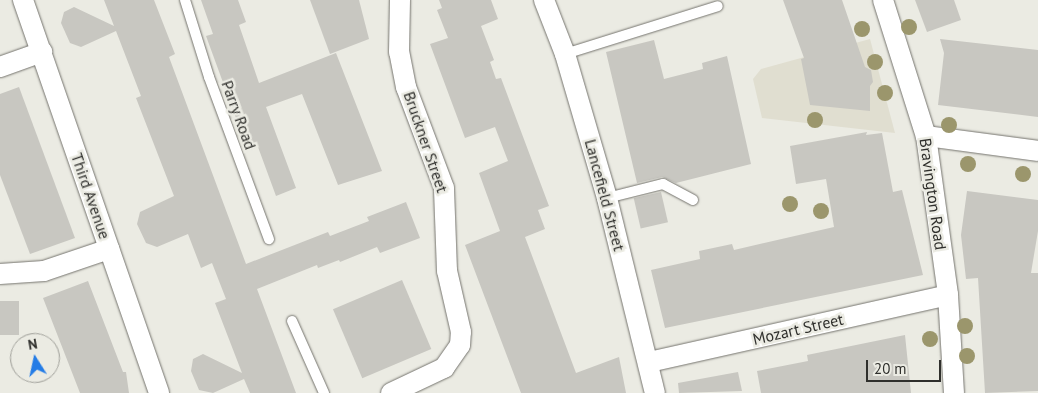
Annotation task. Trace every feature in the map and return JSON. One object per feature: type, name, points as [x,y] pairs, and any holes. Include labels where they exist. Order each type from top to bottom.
[{"type":"street","name":"Third Avenue","points":[[22,0],[42,52],[159,393]]},
{"type":"street","name":"Bruckner Street","points":[[391,393],[444,368],[455,355],[461,338],[446,271],[447,203],[406,87],[399,52],[400,0]]},
{"type":"street","name":"Lancefield Street","points":[[544,0],[565,54],[607,198],[655,393]]},
{"type":"street","name":"Bravington Road","points":[[883,0],[926,136],[948,295],[954,393]]},
{"type":"street","points":[[0,67],[42,52]]},
{"type":"street","points":[[926,136],[1038,151]]},
{"type":"street","points":[[0,274],[44,271],[109,249]]},
{"type":"street","name":"Mozart Street","points":[[648,362],[948,295]]},
{"type":"lane","name":"Parry Road","points":[[186,0],[209,77],[269,240]]},
{"type":"lane","points":[[565,54],[718,6]]},
{"type":"lane","points":[[607,198],[663,184],[693,200]]},
{"type":"lane","points":[[292,321],[324,393]]},
{"type":"shaded area","points":[[870,39],[895,133],[762,118],[753,79],[761,69]]},
{"type":"building","points":[[104,0],[154,0],[175,54],[169,57],[246,264],[328,232],[330,236],[369,221],[367,217],[406,202],[420,238],[380,253],[377,247],[340,262],[339,260],[318,268],[317,265],[257,289],[296,393],[250,393],[244,379],[213,393],[199,390],[191,371],[193,359],[203,354],[242,373],[215,303],[226,299],[212,263],[201,268],[188,234],[157,247],[146,243],[137,224],[140,212],[174,196],[136,98],[141,96],[116,31],[81,47],[70,43],[61,23],[64,12],[74,7],[114,26]]},
{"type":"building","points":[[201,0],[238,0],[246,22],[239,25],[259,83],[336,53],[382,171],[338,185],[302,94],[266,107],[296,188],[276,196],[258,147],[250,150],[236,118],[206,36],[213,34]]},
{"type":"building","points":[[310,0],[359,0],[369,39],[330,54]]},
{"type":"building","points":[[439,0],[491,0],[498,19],[481,26],[494,60],[490,62],[496,79],[501,78],[549,206],[538,210],[545,229],[525,237],[576,373],[619,357],[626,393],[521,393],[465,245],[500,231],[479,173],[508,161],[495,127],[465,138],[430,44],[448,38],[437,10],[442,8]]},
{"type":"building","points":[[783,0],[842,0],[865,67],[871,70],[873,82],[870,86],[870,111],[810,105],[801,59],[804,58]]},
{"type":"building","points":[[915,0],[954,0],[961,20],[927,32]]},
{"type":"building","points":[[940,39],[1038,50],[1038,117],[938,105],[944,53]]},
{"type":"building","points":[[654,40],[664,79],[703,69],[702,63],[727,56],[751,164],[676,183],[662,177],[637,183],[606,52]]},
{"type":"building","points":[[19,87],[75,238],[30,254],[0,175],[0,94]]},
{"type":"building","points":[[867,132],[866,135],[882,133],[893,192],[902,190],[923,275],[665,328],[651,270],[700,259],[699,251],[732,244],[734,250],[834,227],[826,179],[796,184],[790,146]]},
{"type":"building","points":[[967,191],[1038,200],[1038,231],[1031,273],[1038,273],[1038,391],[985,393],[978,278],[966,279],[961,235]]},
{"type":"building","points":[[661,192],[668,222],[641,229],[634,198]]},
{"type":"building","points":[[402,280],[431,349],[362,378],[333,309]]},
{"type":"building","points":[[88,281],[123,372],[126,372],[129,393],[80,393],[60,342],[60,333],[57,333],[43,298]]},
{"type":"building","points":[[0,301],[19,301],[19,333],[0,335]]},
{"type":"building","points":[[905,335],[911,393],[761,393],[757,371],[808,361],[807,355]]},
{"type":"building","points":[[738,372],[742,391],[679,393],[678,383]]}]
